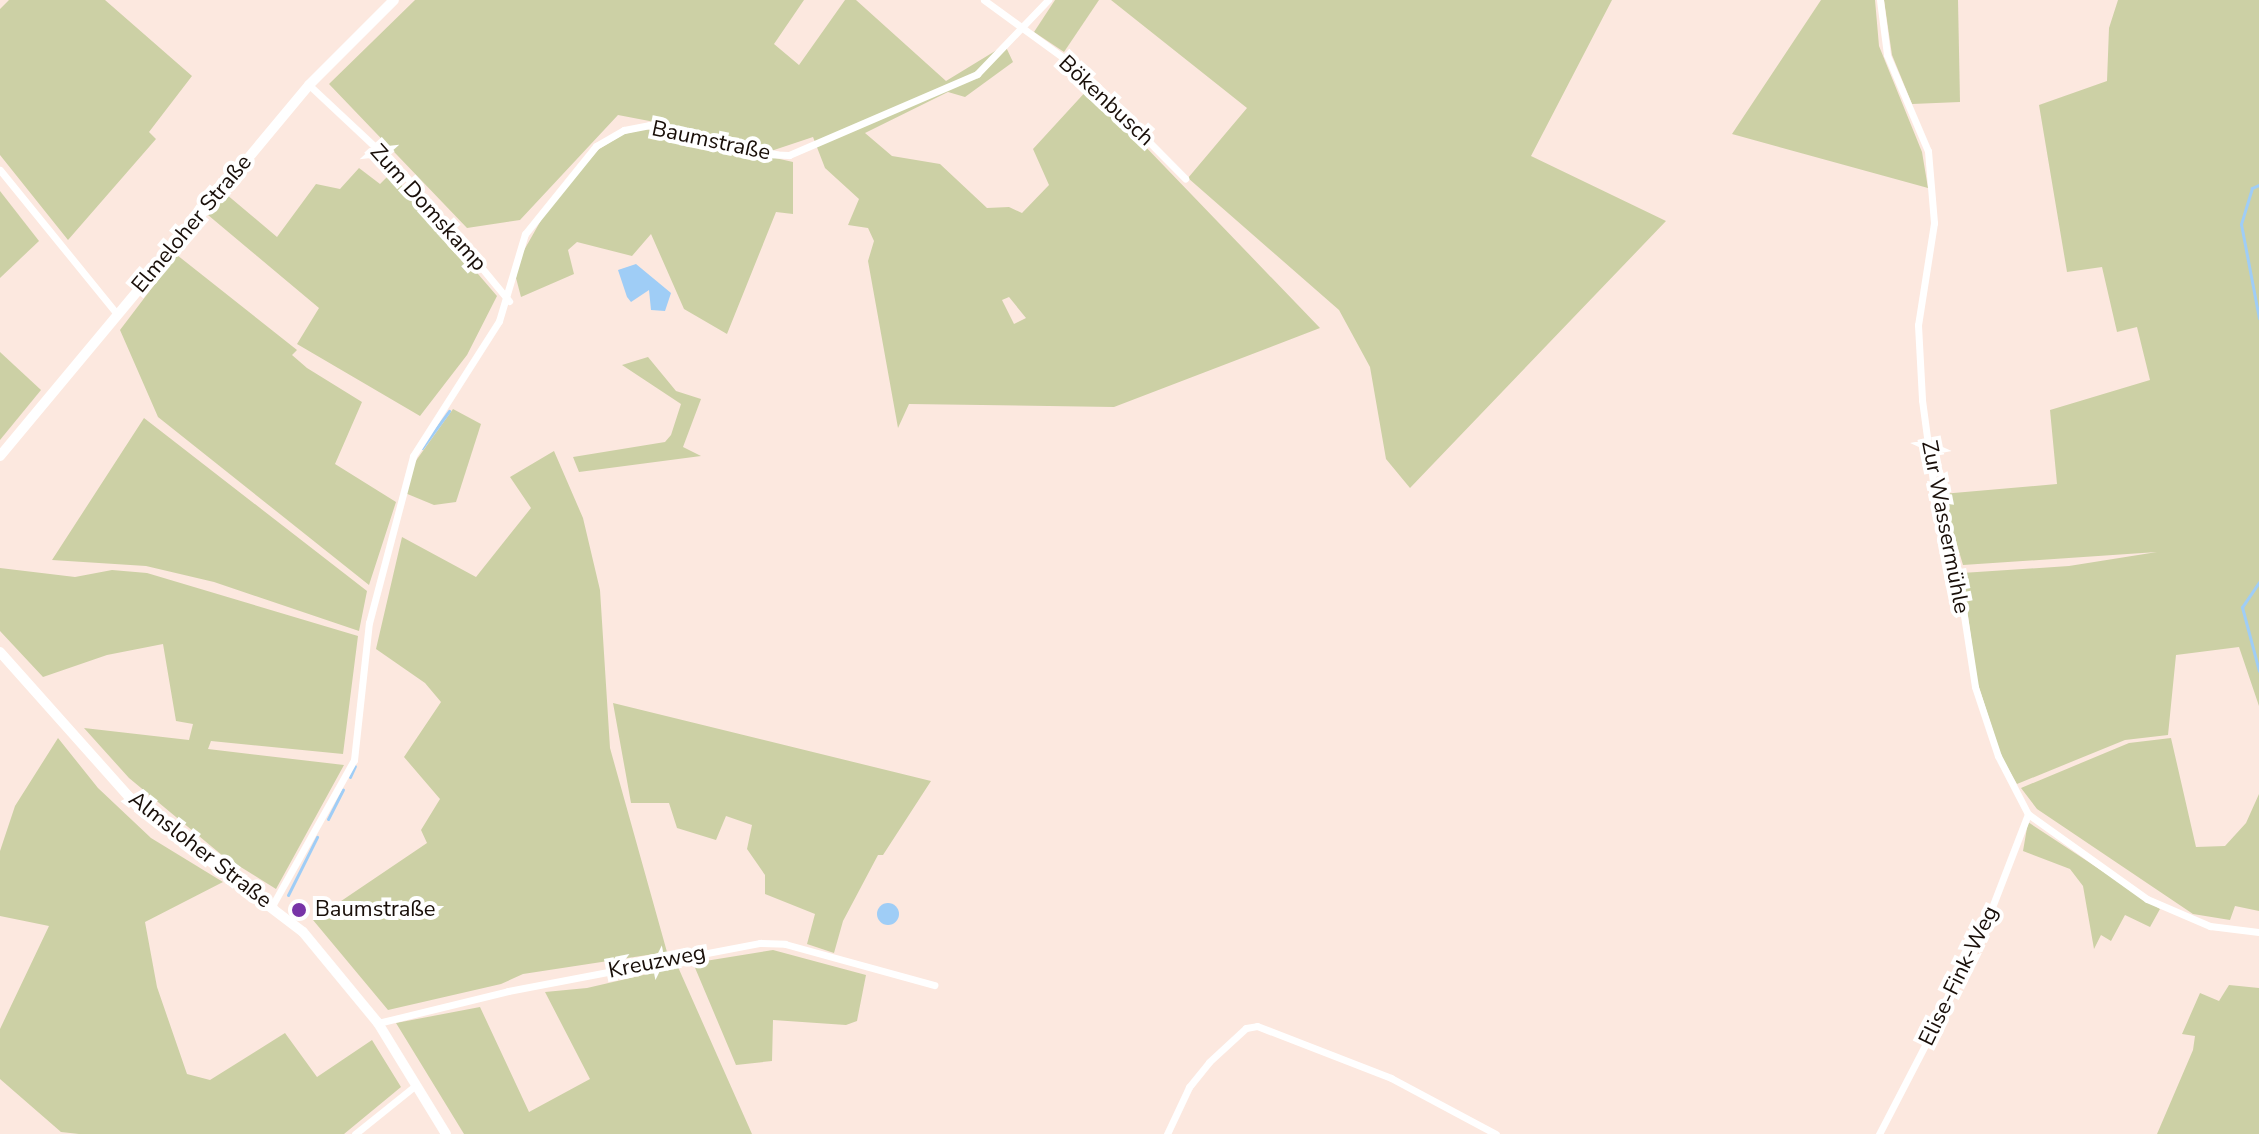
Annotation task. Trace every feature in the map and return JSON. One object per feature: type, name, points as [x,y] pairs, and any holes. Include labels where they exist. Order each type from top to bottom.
[{"type":"street","name":"Elmeloher Straße","points":[[0,456],[309,85],[394,0]]},
{"type":"street","name":"Bökenbusch","points":[[984,0],[1023,32],[1072,64],[1185,178]]},
{"type":"street","name":"Baumstraße","points":[[272,906],[354,760],[369,623],[413,456],[509,301],[525,234],[596,146],[624,130],[649,125],[759,154],[789,155],[977,74],[1023,32],[1048,0]]},
{"type":"street","name":"Zur Wassermühle","points":[[1880,0],[1887,55],[1928,151],[1933,188],[1934,223],[1917,354],[1934,489],[1956,564],[1983,716],[2028,814]]},
{"type":"street","name":"Zum Domskamp","points":[[309,85],[404,174],[509,301]]},
{"type":"street","points":[[0,170],[117,314]]},
{"type":"street","name":"Almsloher Straße","points":[[0,652],[137,806],[303,932],[378,1023],[446,1134]]},
{"type":"street","points":[[2028,814],[2168,911],[2210,926],[2258,932]]},
{"type":"street","name":"Elise-Fink-Weg","points":[[1879,1134],[1979,941],[2028,814]]},
{"type":"street","name":"Kreuzweg","points":[[378,1023],[508,991],[760,943],[785,944],[934,985]]},
{"type":"street","points":[[1167,1134],[1189,1087],[1209,1062],[1246,1028],[1257,1026],[1421,1092],[1496,1134]]},
{"type":"street","points":[[355,1134],[416,1085]]},
{"type":"green space","points":[[9,0],[105,0],[192,76],[149,132],[156,139],[68,240],[0,155],[0,9]]},
{"type":"green space","points":[[415,0],[804,0],[774,44],[799,65],[845,0],[856,0],[946,81],[1005,45],[1013,62],[965,97],[948,92],[865,133],[892,156],[940,164],[987,208],[1009,207],[1022,213],[1049,185],[1033,149],[1089,88],[1320,328],[1114,407],[909,404],[898,428],[868,261],[874,241],[868,228],[848,225],[859,199],[825,168],[813,137],[765,153],[686,128],[618,115],[520,220],[467,228],[329,84]],"holes":[[[1009,297],[1026,318],[1014,324],[1002,300]]]},
{"type":"green space","points":[[1055,0],[1099,0],[1064,52],[1034,32]]},
{"type":"green space","points":[[1111,0],[1612,0],[1531,156],[1666,221],[1410,488],[1386,459],[1370,367],[1339,310],[1188,178],[1247,108]]},
{"type":"green space","points":[[1821,0],[1875,0],[1879,46],[1922,152],[1928,188],[1732,134]]},
{"type":"green space","points":[[1884,0],[1958,0],[1960,102],[1912,104],[1892,55]]},
{"type":"green space","points":[[2118,0],[2259,0],[2259,706],[2239,647],[2176,655],[2168,735],[2125,740],[2017,784],[2001,756],[1977,681],[1962,573],[2069,566],[2157,552],[1963,565],[1942,494],[2057,484],[2050,410],[2150,380],[2137,327],[2117,332],[2102,267],[2067,272],[2039,105],[2107,81],[2109,28]]},
{"type":"green space","points":[[646,129],[793,162],[793,214],[776,212],[727,334],[684,309],[651,234],[632,256],[577,242],[568,250],[574,274],[521,297],[516,278],[519,259],[548,208],[599,149],[624,134]]},
{"type":"green space","points":[[359,168],[380,184],[391,173],[497,296],[467,355],[420,416],[297,344],[319,308],[208,215],[226,194],[277,237],[316,184],[340,189]]},
{"type":"green space","points":[[0,191],[39,241],[0,278]]},
{"type":"green space","points":[[177,255],[297,350],[292,355],[307,368],[362,402],[335,464],[396,502],[369,585],[158,417],[120,330]]},
{"type":"green space","points":[[0,352],[41,390],[0,440]]},
{"type":"green space","points":[[648,357],[676,391],[701,399],[683,447],[701,456],[579,472],[573,457],[665,442],[671,435],[681,404],[622,365]]},
{"type":"green space","points":[[453,409],[481,424],[456,502],[434,505],[405,493],[415,462]]},
{"type":"green space","points":[[144,418],[367,591],[359,631],[214,582],[146,566],[52,560]]},
{"type":"green space","points":[[554,451],[583,518],[600,590],[610,748],[667,952],[523,974],[501,984],[388,1010],[313,920],[427,843],[421,830],[440,799],[404,757],[441,702],[425,683],[376,649],[402,537],[476,577],[531,508],[510,477]]},
{"type":"green space","points":[[0,568],[75,577],[112,570],[147,573],[358,636],[343,754],[211,741],[208,749],[344,765],[276,889],[223,856],[129,778],[84,728],[189,740],[193,724],[176,721],[163,644],[107,655],[43,677],[0,631]]},
{"type":"green space","points":[[613,703],[931,781],[883,855],[878,855],[843,921],[834,953],[807,944],[815,914],[765,894],[765,875],[747,849],[752,825],[726,816],[716,840],[677,828],[669,803],[631,803]]},
{"type":"green space","points":[[58,738],[98,788],[151,838],[223,882],[145,922],[157,987],[187,1074],[210,1080],[285,1033],[317,1077],[372,1040],[401,1087],[344,1134],[79,1134],[61,1132],[0,1079],[0,1029],[49,926],[0,916],[0,851],[15,806]]},
{"type":"green space","points":[[2171,738],[2196,847],[2225,846],[2246,823],[2259,794],[2259,911],[2235,906],[2230,920],[2193,914],[2037,809],[2021,788],[2129,743]]},
{"type":"green space","points":[[2028,822],[2160,909],[2150,927],[2125,915],[2111,941],[2101,935],[2094,949],[2083,886],[2070,869],[2023,851]]},
{"type":"green space","points":[[773,950],[866,975],[857,1021],[846,1025],[773,1020],[772,1061],[736,1065],[693,963]]},
{"type":"green space","points":[[678,967],[752,1134],[464,1134],[396,1023],[480,1007],[529,1112],[590,1079],[545,992],[587,988]]},
{"type":"green space","points":[[2229,985],[2259,988],[2259,1134],[2157,1134],[2193,1050],[2195,1036],[2182,1034],[2200,993],[2219,1001]]},
{"type":"water","points":[[636,264],[671,293],[665,311],[651,310],[649,290],[631,302],[627,297],[618,270]]},
{"type":"water","points":[[884,903],[892,903],[899,914],[892,925],[884,925],[877,918],[877,910]]},
{"type":"waterway","points":[[2259,185],[2252,188],[2241,224],[2259,318]]},
{"type":"waterway","points":[[422,448],[449,411]]},
{"type":"waterway","points":[[2259,582],[2242,607],[2259,671]]},
{"type":"waterway","points":[[350,777],[355,766]]},
{"type":"waterway","points":[[328,819],[343,790]]},
{"type":"waterway","points":[[288,895],[317,837]]},
{"type":"place","name":"Baumstraße","points":[[299,910]]}]
